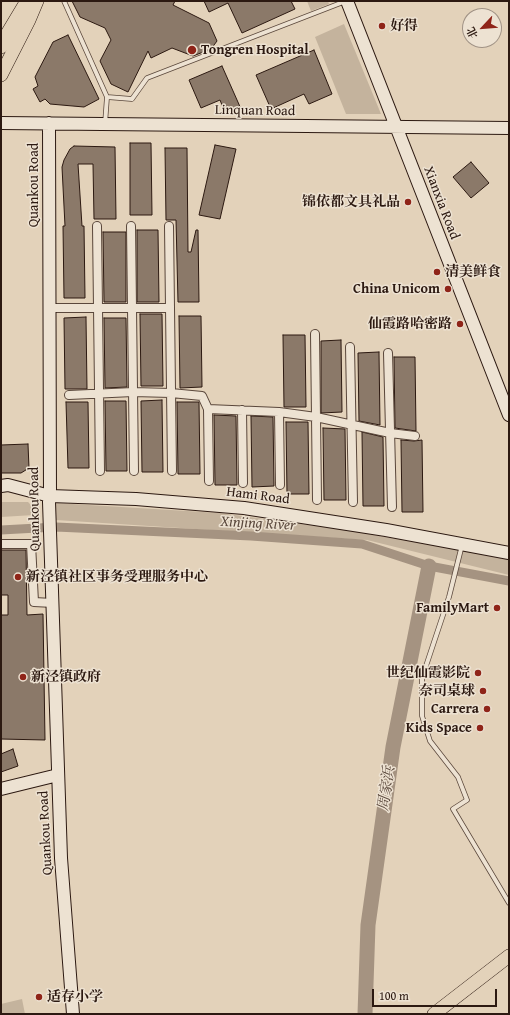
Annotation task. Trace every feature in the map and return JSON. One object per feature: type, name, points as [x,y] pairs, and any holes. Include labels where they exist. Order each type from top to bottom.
[{"type":"highway","points":[[1,40],[20,1]]},
{"type":"highway","points":[[1,46],[28,1]]},
{"type":"main road","points":[[1,75],[37,1]]},
{"type":"main road","points":[[439,1012],[509,956]]},
{"type":"street","name":"Xianxia Road","points":[[347,1],[509,415]]},
{"type":"street","name":"Linquan Road","points":[[1,123],[509,128]]},
{"type":"street","name":"Quankou Road","points":[[49,123],[49,499],[61,858],[73,1014]]},
{"type":"street","points":[[97,226],[100,471]]},
{"type":"street","points":[[131,226],[134,471]]},
{"type":"street","points":[[169,226],[172,471]]},
{"type":"street","points":[[49,308],[170,308]]},
{"type":"street","points":[[315,334],[317,500]]},
{"type":"street","points":[[350,347],[353,502]]},
{"type":"street","points":[[388,353],[392,507]]},
{"type":"street","points":[[69,395],[133,392],[171,393],[202,396],[208,409],[209,481]]},
{"type":"street","points":[[208,409],[279,412],[316,417],[390,433],[415,436]]},
{"type":"street","points":[[242,410],[243,483]]},
{"type":"street","points":[[279,412],[280,485]]},
{"type":"street","name":"Hami Road","points":[[1,486],[8,485],[49,499],[136,499],[244,508],[386,530],[509,553]]},
{"type":"street","points":[[1,544],[31,544],[34,602],[53,603]]},
{"type":"street","points":[[1,789],[58,775]]},
{"type":"lane","points":[[64,1],[107,97],[104,124]]},
{"type":"lane","points":[[107,97],[132,99],[147,78],[347,1]]},
{"type":"lane","points":[[462,544],[452,582],[422,678],[422,716],[430,741],[458,777],[467,800],[453,809],[509,903]]},
{"type":"shaded area","points":[[307,1],[328,1],[329,4],[311,11]]},
{"type":"shaded area","points":[[344,24],[381,114],[346,114],[315,37]]},
{"type":"shaded area","points":[[1,502],[28,502],[34,508],[34,515],[1,517]]},
{"type":"shaded area","points":[[56,503],[220,513],[346,530],[509,559],[509,575],[367,540],[56,520]]},
{"type":"shaded area","points":[[22,999],[25,1014],[1,1014],[1,1004]]},
{"type":"building","points":[[72,1],[175,1],[173,5],[209,23],[217,41],[211,49],[193,56],[172,48],[151,58],[148,51],[128,92],[111,84],[100,61],[111,40],[105,28],[80,17]]},
{"type":"building","points":[[204,1],[291,1],[295,9],[242,33],[228,3],[209,12]]},
{"type":"building","points":[[68,35],[99,99],[84,107],[50,104],[45,99],[40,102],[33,89],[38,86],[35,77],[53,42]]},
{"type":"building","points":[[314,50],[332,94],[309,104],[304,94],[271,109],[256,75]]},
{"type":"building","points":[[222,66],[241,109],[224,110],[220,100],[201,108],[189,80]]},
{"type":"building","points":[[130,143],[151,143],[152,215],[130,215]]},
{"type":"building","points":[[215,145],[236,149],[220,219],[199,215]]},
{"type":"building","points":[[74,146],[115,147],[116,219],[94,219],[93,164],[78,164],[82,226],[84,226],[85,298],[64,298],[63,226],[65,226],[62,167],[70,149]]},
{"type":"building","points":[[165,148],[187,148],[188,252],[191,252],[196,230],[198,230],[199,302],[178,302],[176,220],[166,220]]},
{"type":"building","points":[[471,162],[489,183],[471,198],[453,177]]},
{"type":"building","points":[[137,230],[158,230],[159,302],[137,302]]},
{"type":"building","points":[[103,232],[126,232],[126,302],[104,302]]},
{"type":"building","points":[[140,314],[162,314],[163,386],[141,386]]},
{"type":"building","points":[[179,316],[201,316],[202,387],[180,388]]},
{"type":"building","points":[[86,317],[87,389],[65,389],[64,318]]},
{"type":"building","points":[[104,318],[126,318],[127,387],[105,388]]},
{"type":"building","points":[[283,335],[305,335],[306,407],[284,407]]},
{"type":"building","points":[[341,340],[342,412],[321,413],[321,341]]},
{"type":"building","points":[[379,352],[380,425],[359,421],[358,353]]},
{"type":"building","points":[[394,357],[415,357],[416,431],[395,428]]},
{"type":"building","points":[[162,400],[163,472],[142,472],[141,401]]},
{"type":"building","points":[[105,401],[126,401],[127,471],[106,471]]},
{"type":"building","points":[[66,402],[88,402],[89,468],[68,468]]},
{"type":"building","points":[[177,402],[199,402],[200,474],[178,474]]},
{"type":"building","points":[[214,415],[236,416],[237,485],[215,485]]},
{"type":"building","points":[[251,416],[273,417],[274,486],[252,487]]},
{"type":"building","points":[[286,422],[308,422],[309,494],[287,494]]},
{"type":"building","points":[[323,428],[345,429],[346,500],[324,500]]},
{"type":"building","points":[[362,432],[383,437],[384,506],[363,506]]},
{"type":"building","points":[[401,440],[422,440],[423,512],[402,512]]},
{"type":"building","points":[[28,444],[29,468],[21,473],[1,473],[1,445]]},
{"type":"building","name":"新泾镇政府","points":[[1,550],[26,550],[27,615],[43,614],[45,740],[1,739],[1,615],[8,615],[8,595],[1,595]]},
{"type":"building","points":[[13,749],[18,766],[1,772],[1,754]]},
{"type":"waterway","name":"Xinjing River","points":[[1,530],[56,527],[251,536],[362,544],[429,566],[509,581]]},
{"type":"waterway","name":"周家浜","points":[[365,1014],[368,925],[393,747],[429,566]]},
{"type":"place","name":"好得","points":[[382,26]]},
{"type":"place","name":"Tongren Hospital","points":[[192,50]]},
{"type":"place","name":"锦依都文具礼品","points":[[408,202]]},
{"type":"place","name":"清美鲜食","points":[[437,272]]},
{"type":"place","name":"China Unicom","points":[[448,289]]},
{"type":"place","name":"仙霞路哈密路","points":[[460,324]]},
{"type":"place","name":"新泾镇社区事务受理服务中心","points":[[18,577]]},
{"type":"place","name":"FamilyMart","points":[[497,608]]},
{"type":"place","name":"世纪仙霞影院","points":[[478,673]]},
{"type":"place","name":"新泾镇政府","points":[[23,677]]},
{"type":"place","name":"奈司桌球","points":[[483,691]]},
{"type":"place","name":"Carrera","points":[[487,709]]},
{"type":"place","name":"Kids Space","points":[[480,728]]},
{"type":"place","name":"适存小学","points":[[39,997]]}]
